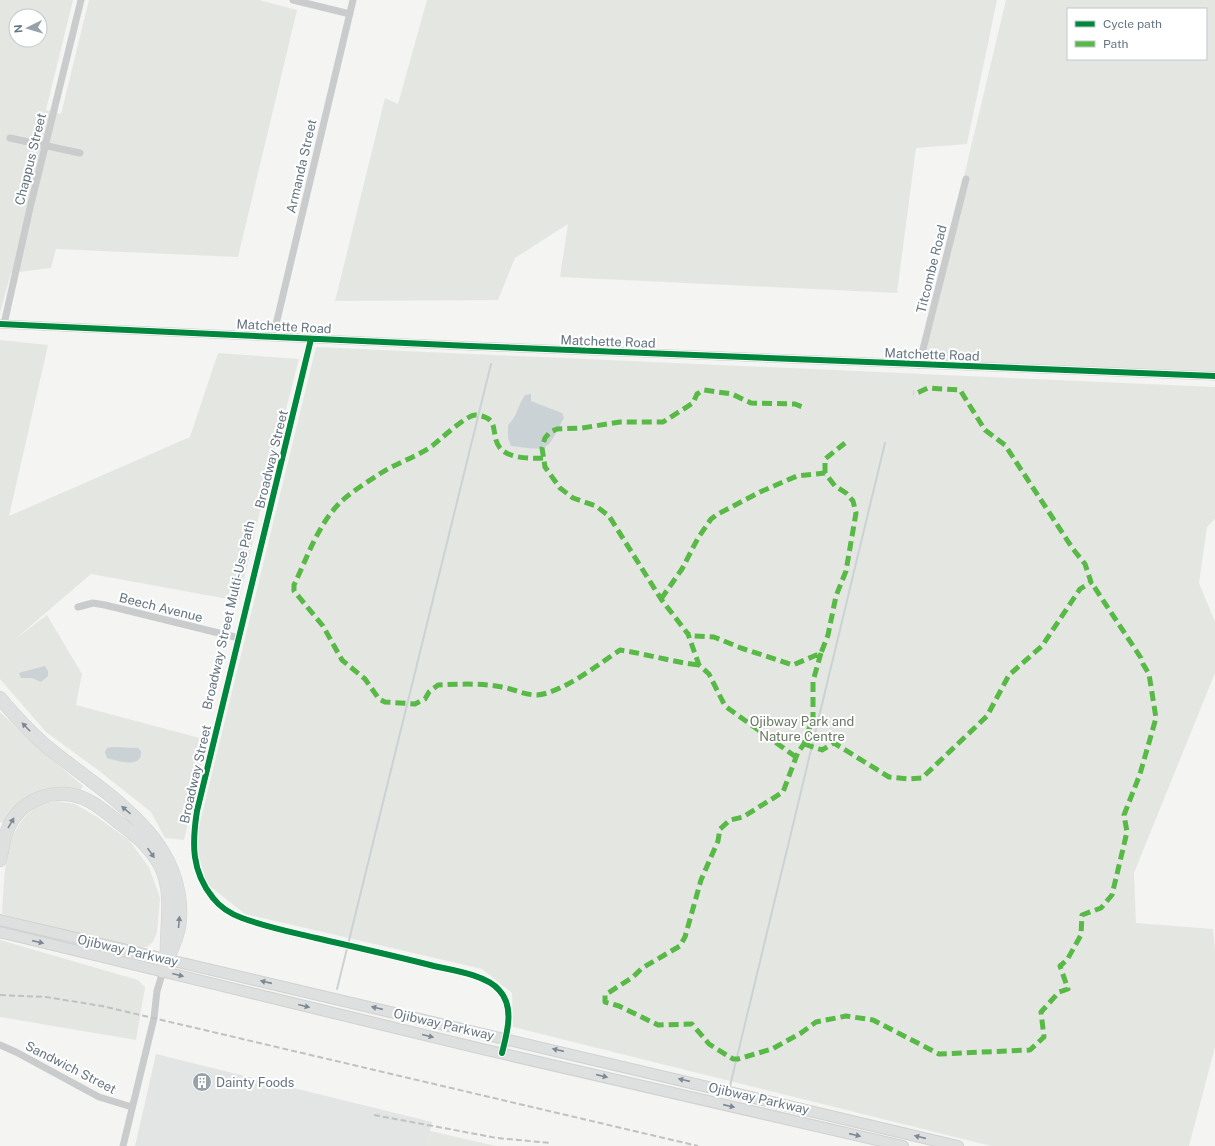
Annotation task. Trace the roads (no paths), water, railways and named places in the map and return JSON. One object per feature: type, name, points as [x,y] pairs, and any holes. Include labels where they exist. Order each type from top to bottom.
[{"type":"highway","points":[[0,698],[30,732],[129,812],[160,847],[175,876],[180,904],[177,940],[167,958],[163,971]]},
{"type":"highway","points":[[0,860],[6,832],[12,820],[33,800],[58,794],[72,794],[84,798],[138,837],[150,850],[160,866],[167,884],[169,902],[166,938],[167,958]]},
{"type":"main road","name":"Ojibway Parkway","points":[[0,920],[167,958],[958,1146]]},
{"type":"main road","name":"Ojibway Parkway","points":[[0,932],[502,1053],[902,1146]]},
{"type":"street","name":"Chappus Street","points":[[2,324],[81,0]]},
{"type":"street","points":[[293,0],[350,14]]},
{"type":"street","name":"Armanda Street","points":[[273,337],[353,0]]},
{"type":"street","points":[[10,138],[80,153]]},
{"type":"street","name":"Titcombe Road","points":[[919,365],[966,179]]},
{"type":"street","name":"Matchette Road","points":[[2,324],[311,339],[1215,376]]},
{"type":"street","name":"Broadway Street","points":[[311,339],[197,811],[193,838],[193,850],[197,868],[209,892],[222,907],[243,919],[455,971],[488,981],[499,990],[506,1004],[509,1016],[502,1053]]},
{"type":"street","name":"Beech Avenue","points":[[78,607],[93,603],[105,605],[239,638]]},
{"type":"street","points":[[123,1146],[154,1018],[163,971]]},
{"type":"street","name":"Sandwich Street","points":[[0,1045],[100,1097],[132,1107]]},
{"type":"waterway","points":[[337,989],[491,364]]},
{"type":"waterway","points":[[730,1086],[885,443]]},
{"type":"railway","points":[[0,995],[46,997],[102,1006],[698,1146]]},
{"type":"railway","points":[[374,1115],[497,1138],[551,1143]]},
{"type":"place","name":"Dainty Foods","points":[[202,1082]]},
{"type":"park label","name":"Ojibway Park and Nature Centre","points":[[802,728]]}]
